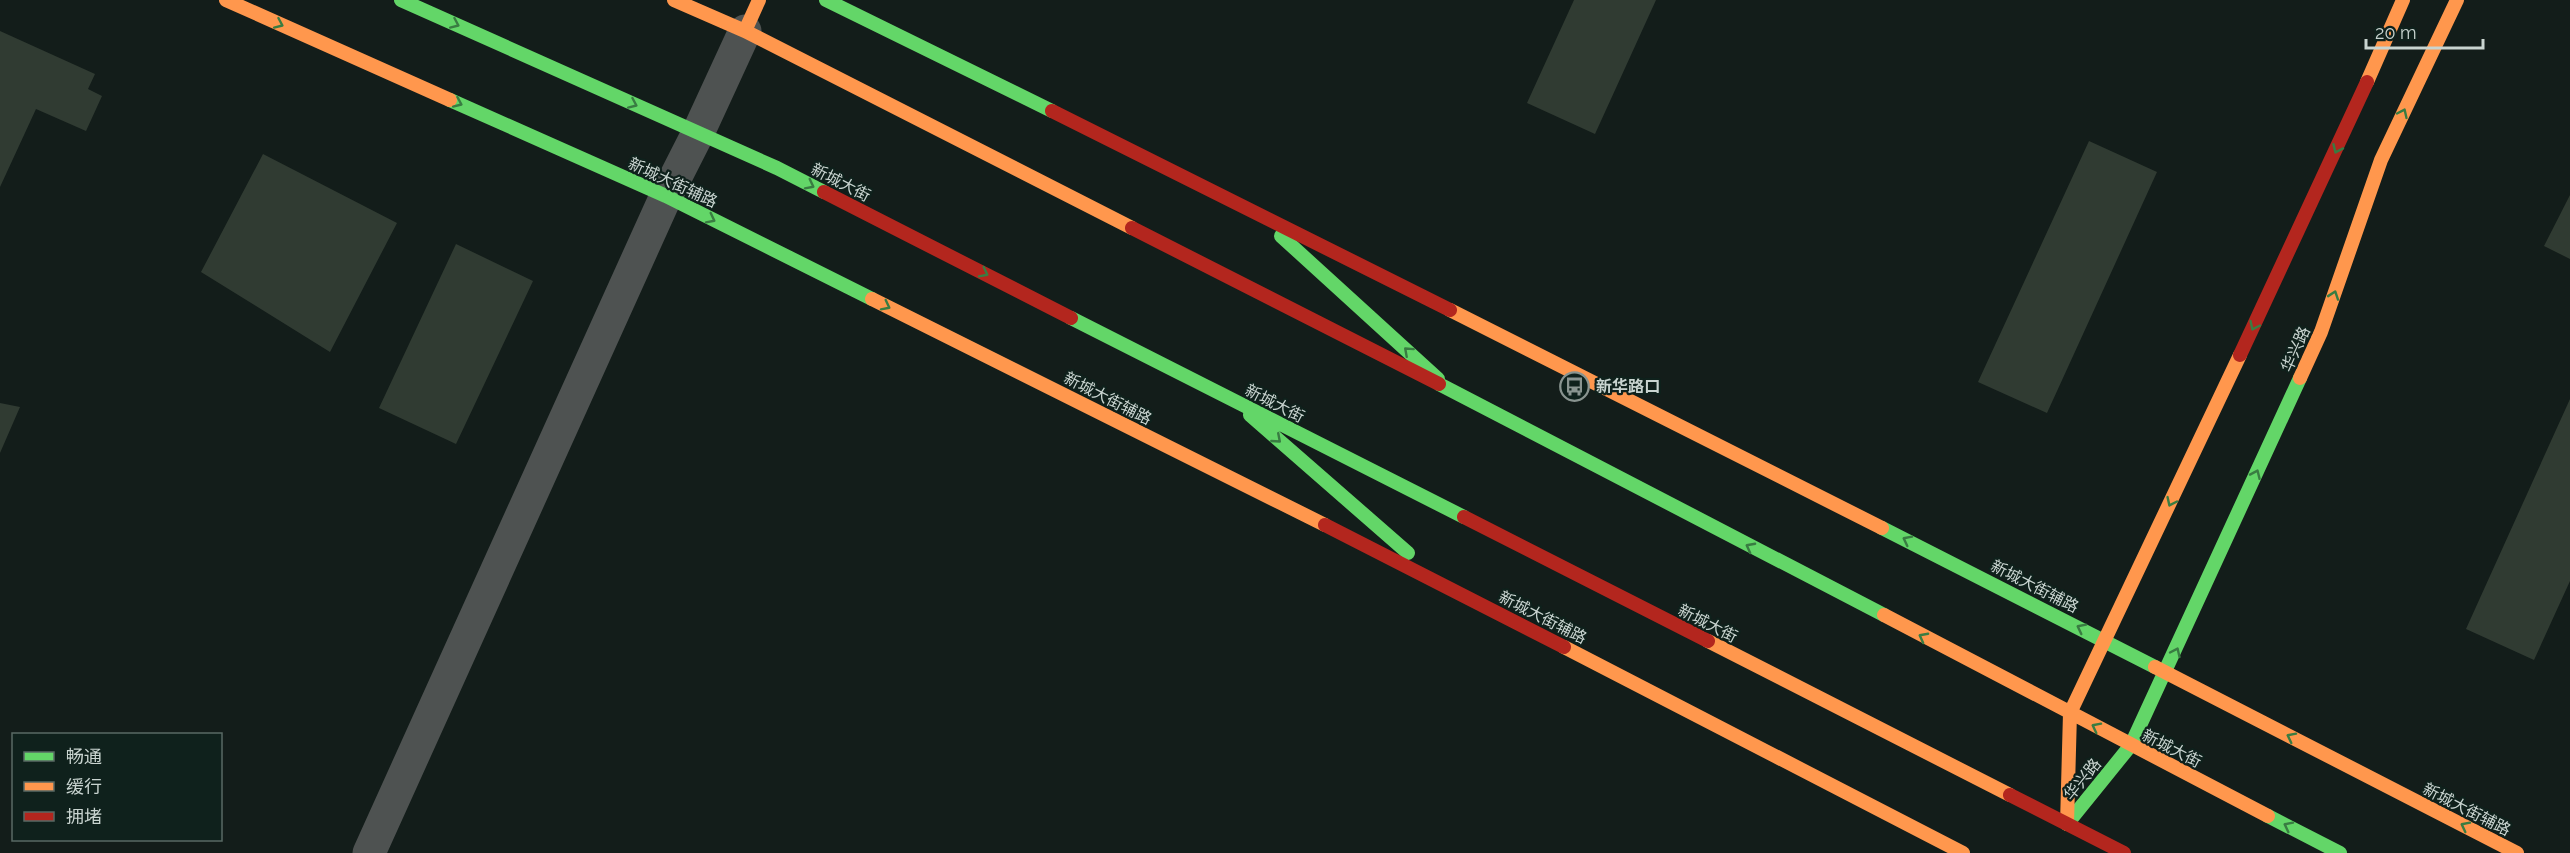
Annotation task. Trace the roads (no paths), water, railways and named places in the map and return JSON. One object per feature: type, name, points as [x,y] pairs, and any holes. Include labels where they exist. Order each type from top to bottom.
[{"type":"street","name":"新城大街辅路","points":[[226,0],[666,196],[1443,584],[1963,853]]},
{"type":"street","name":"新城大街","points":[[401,0],[777,168],[2124,853]]},
{"type":"street","name":"新城大街","points":[[674,0],[745,31],[1451,390],[2340,853]]},
{"type":"street","points":[[369,853],[666,196],[698,133],[759,0]]},
{"type":"street","name":"新城大街辅路","points":[[826,0],[1250,207],[2106,640],[2517,853]]},
{"type":"street","name":"华兴路","points":[[2067,825],[2070,714],[2326,174],[2403,0]]},
{"type":"street","name":"华兴路","points":[[2067,825],[2131,745],[2166,672],[2321,332],[2381,160],[2457,0]]},
{"type":"street","points":[[1250,207],[1451,390]]},
{"type":"street","points":[[1233,400],[1443,584]]},
{"type":"place","name":"新华路口","points":[[1575,386]]}]
